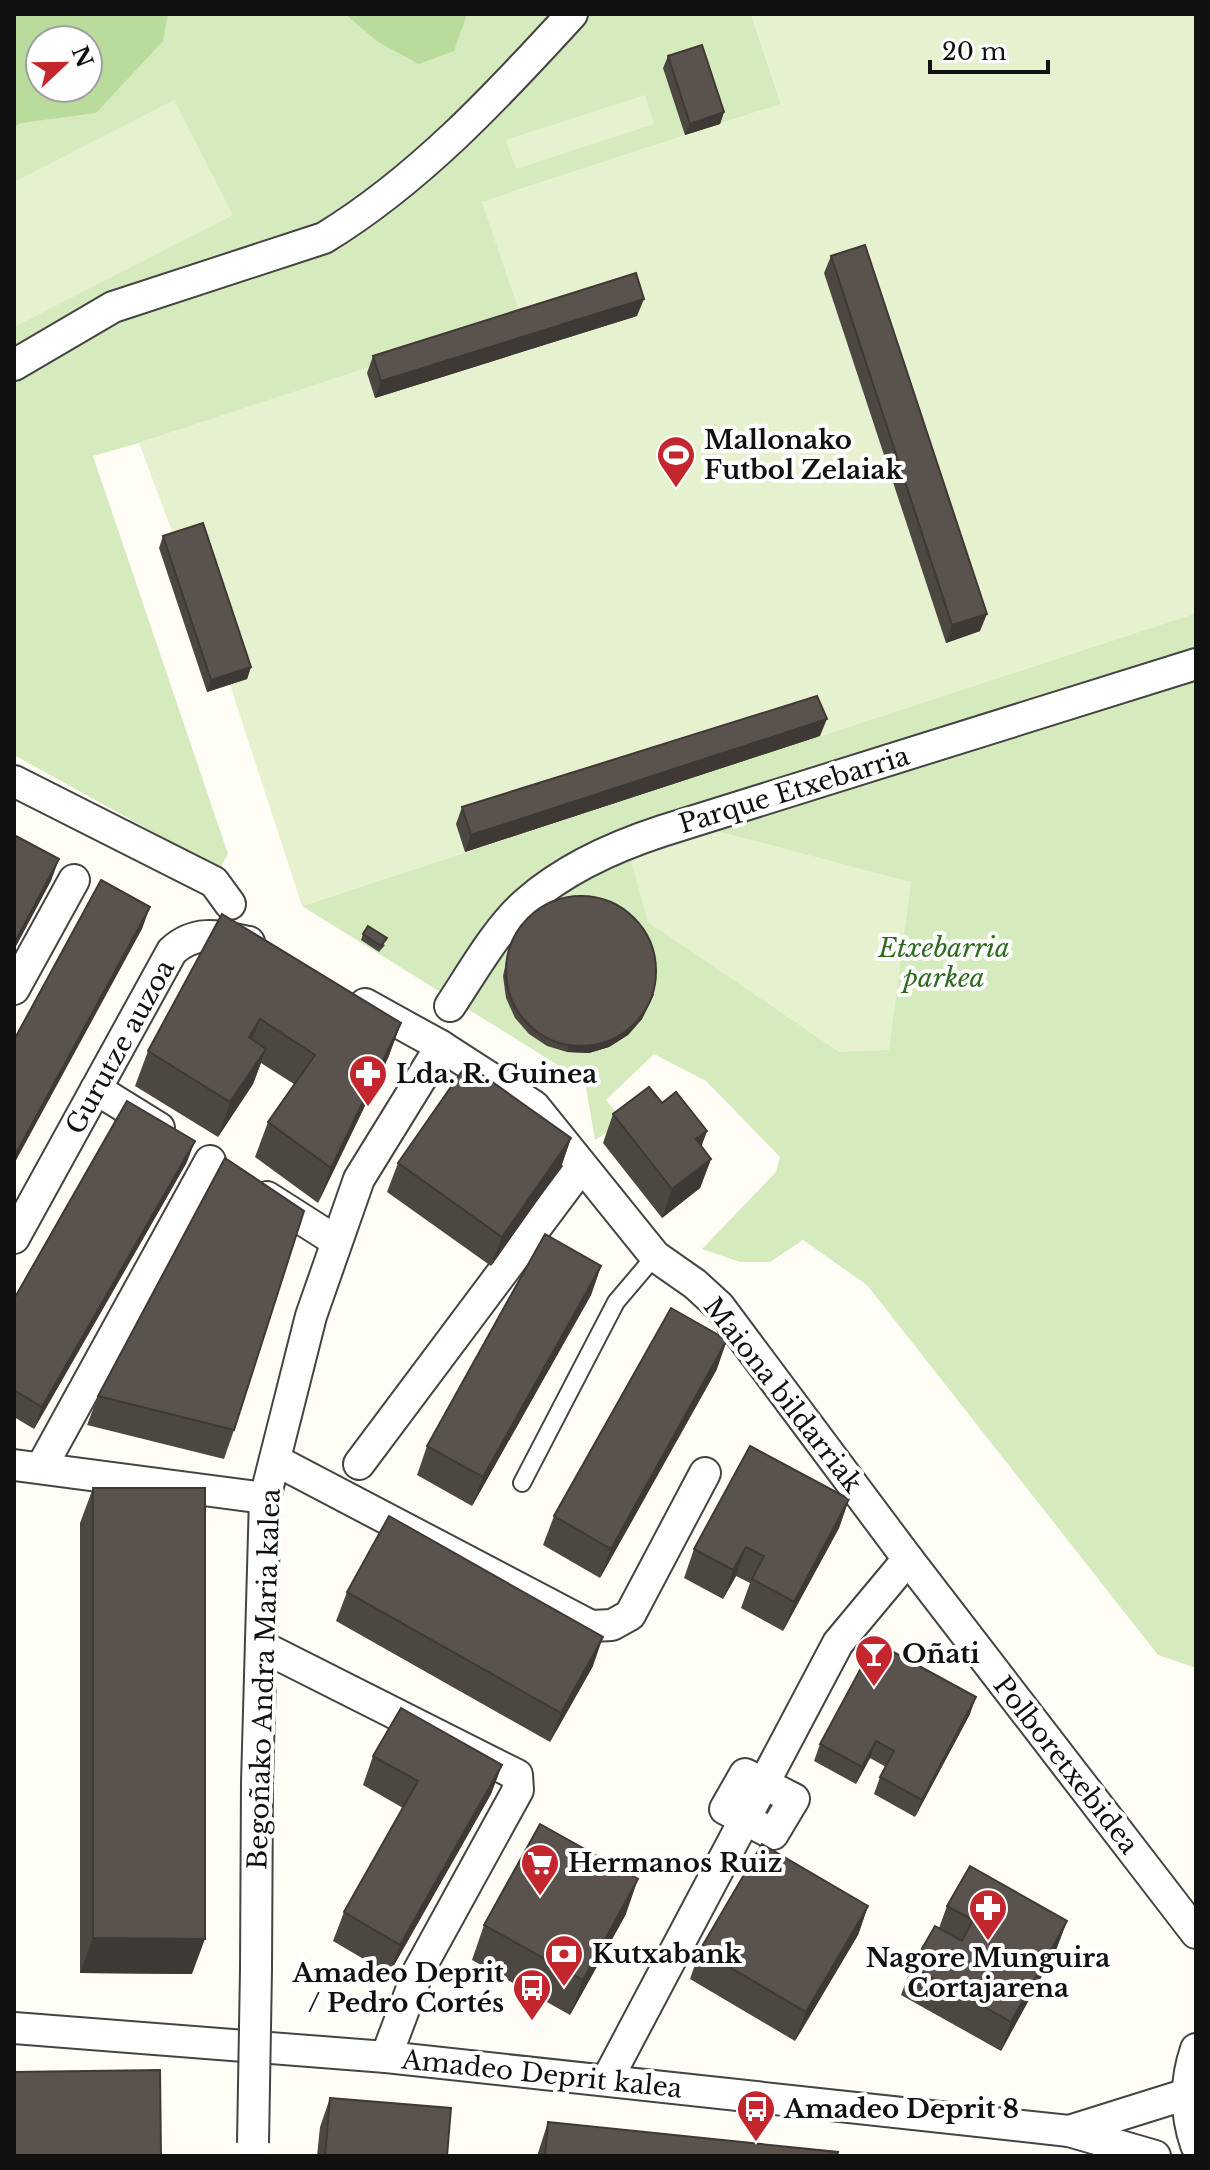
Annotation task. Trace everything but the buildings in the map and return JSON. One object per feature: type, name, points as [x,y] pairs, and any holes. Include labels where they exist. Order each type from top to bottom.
[{"type":"street","points":[[14,365],[113,307],[324,238],[450,142],[572,14]]},
{"type":"street","name":"Parque Etxebarria","points":[[450,1006],[497,937],[525,903],[573,867],[648,835],[1196,664]]},
{"type":"street","points":[[14,781],[214,882],[230,904]]},
{"type":"street","points":[[14,989],[74,880]]},
{"type":"street","name":"Gurutze auzoa","points":[[14,1238],[172,951],[181,943],[209,934],[262,944],[276,952]]},
{"type":"street","points":[[345,992],[441,1046]]},
{"type":"street","name":"Begoñako Andra Maria kalea","points":[[253,2150],[265,1498],[311,1316],[359,1179],[441,1046]]},
{"type":"street","name":"Maiona bildarriak","points":[[441,1046],[534,1106],[655,1256],[695,1284],[719,1306],[908,1559]]},
{"type":"street","points":[[96,1089],[336,1241]]},
{"type":"street","points":[[231,1174],[27,1466],[265,1498]]},
{"type":"street","points":[[359,1464],[576,1174]]},
{"type":"street","points":[[275,1460],[591,1626],[612,1625],[630,1615],[705,1473]]},
{"type":"street","points":[[607,2080],[838,1643],[908,1559]]},
{"type":"street","name":"Polboretxebidea","points":[[908,1559],[1196,1933]]},
{"type":"street","points":[[261,1646],[517,1775],[518,1790],[418,1972],[386,2057]]},
{"type":"street","name":"Amadeo Deprit kalea","points":[[14,2028],[386,2057],[1069,2131],[1155,2156]]},
{"type":"street","points":[[1196,2049],[1187,2094],[1190,2126],[1196,2145]]},
{"type":"street","name":"Amadeo Deprit kalea","points":[[1069,2131],[1187,2094]]},
{"type":"lane","points":[[522,1483],[616,1302],[655,1256]]},
{"type":"green space","points":[[14,14],[751,14],[781,104],[512,192],[522,317],[93,456],[228,854],[220,869],[14,755]]},
{"type":"green space","points":[[14,14],[168,14],[163,41],[96,113],[21,123],[14,127]]},
{"type":"green space","points":[[345,14],[467,14],[454,51],[419,64],[378,42]]},
{"type":"green space","name":"Mallonako Futbol Zelaiak","points":[[751,14],[1196,14],[1196,613],[302,906],[230,685],[247,678],[176,542],[139,443],[521,317],[482,202],[781,104]]},
{"type":"green space","points":[[645,95],[654,124],[516,169],[506,140]]},
{"type":"green space","points":[[174,100],[233,215],[14,327],[14,182]]},
{"type":"green space","name":"Etxebarria parkea","points":[[1196,613],[1196,1668],[1158,1655],[867,1285],[803,1240],[770,1262],[740,1262],[702,1249],[776,1172],[780,1157],[706,1081],[654,1054],[606,1100],[624,1121],[595,1140],[585,1082],[302,906]]},
{"type":"green space","points":[[717,831],[911,882],[889,1050],[839,1052],[648,922],[629,854]]},
{"type":"place","name":"Mallonako Futbol Zelaiak","points":[[676,489]]},
{"type":"place","name":"Lda. R. Guinea","points":[[368,1108]]},
{"type":"place","name":"Oñati","points":[[874,1688]]},
{"type":"place","name":"Hermanos Ruiz","points":[[540,1897]]},
{"type":"place","name":"Nagore Munguira Cortajarena","points":[[988,1942]]},
{"type":"place","name":"Kutxabank","points":[[564,1988]]},
{"type":"place","name":"Amadeo Deprit / Pedro Cortés","points":[[532,2022]]},
{"type":"place","name":"Amadeo Deprit 8","points":[[756,2143]]}]
